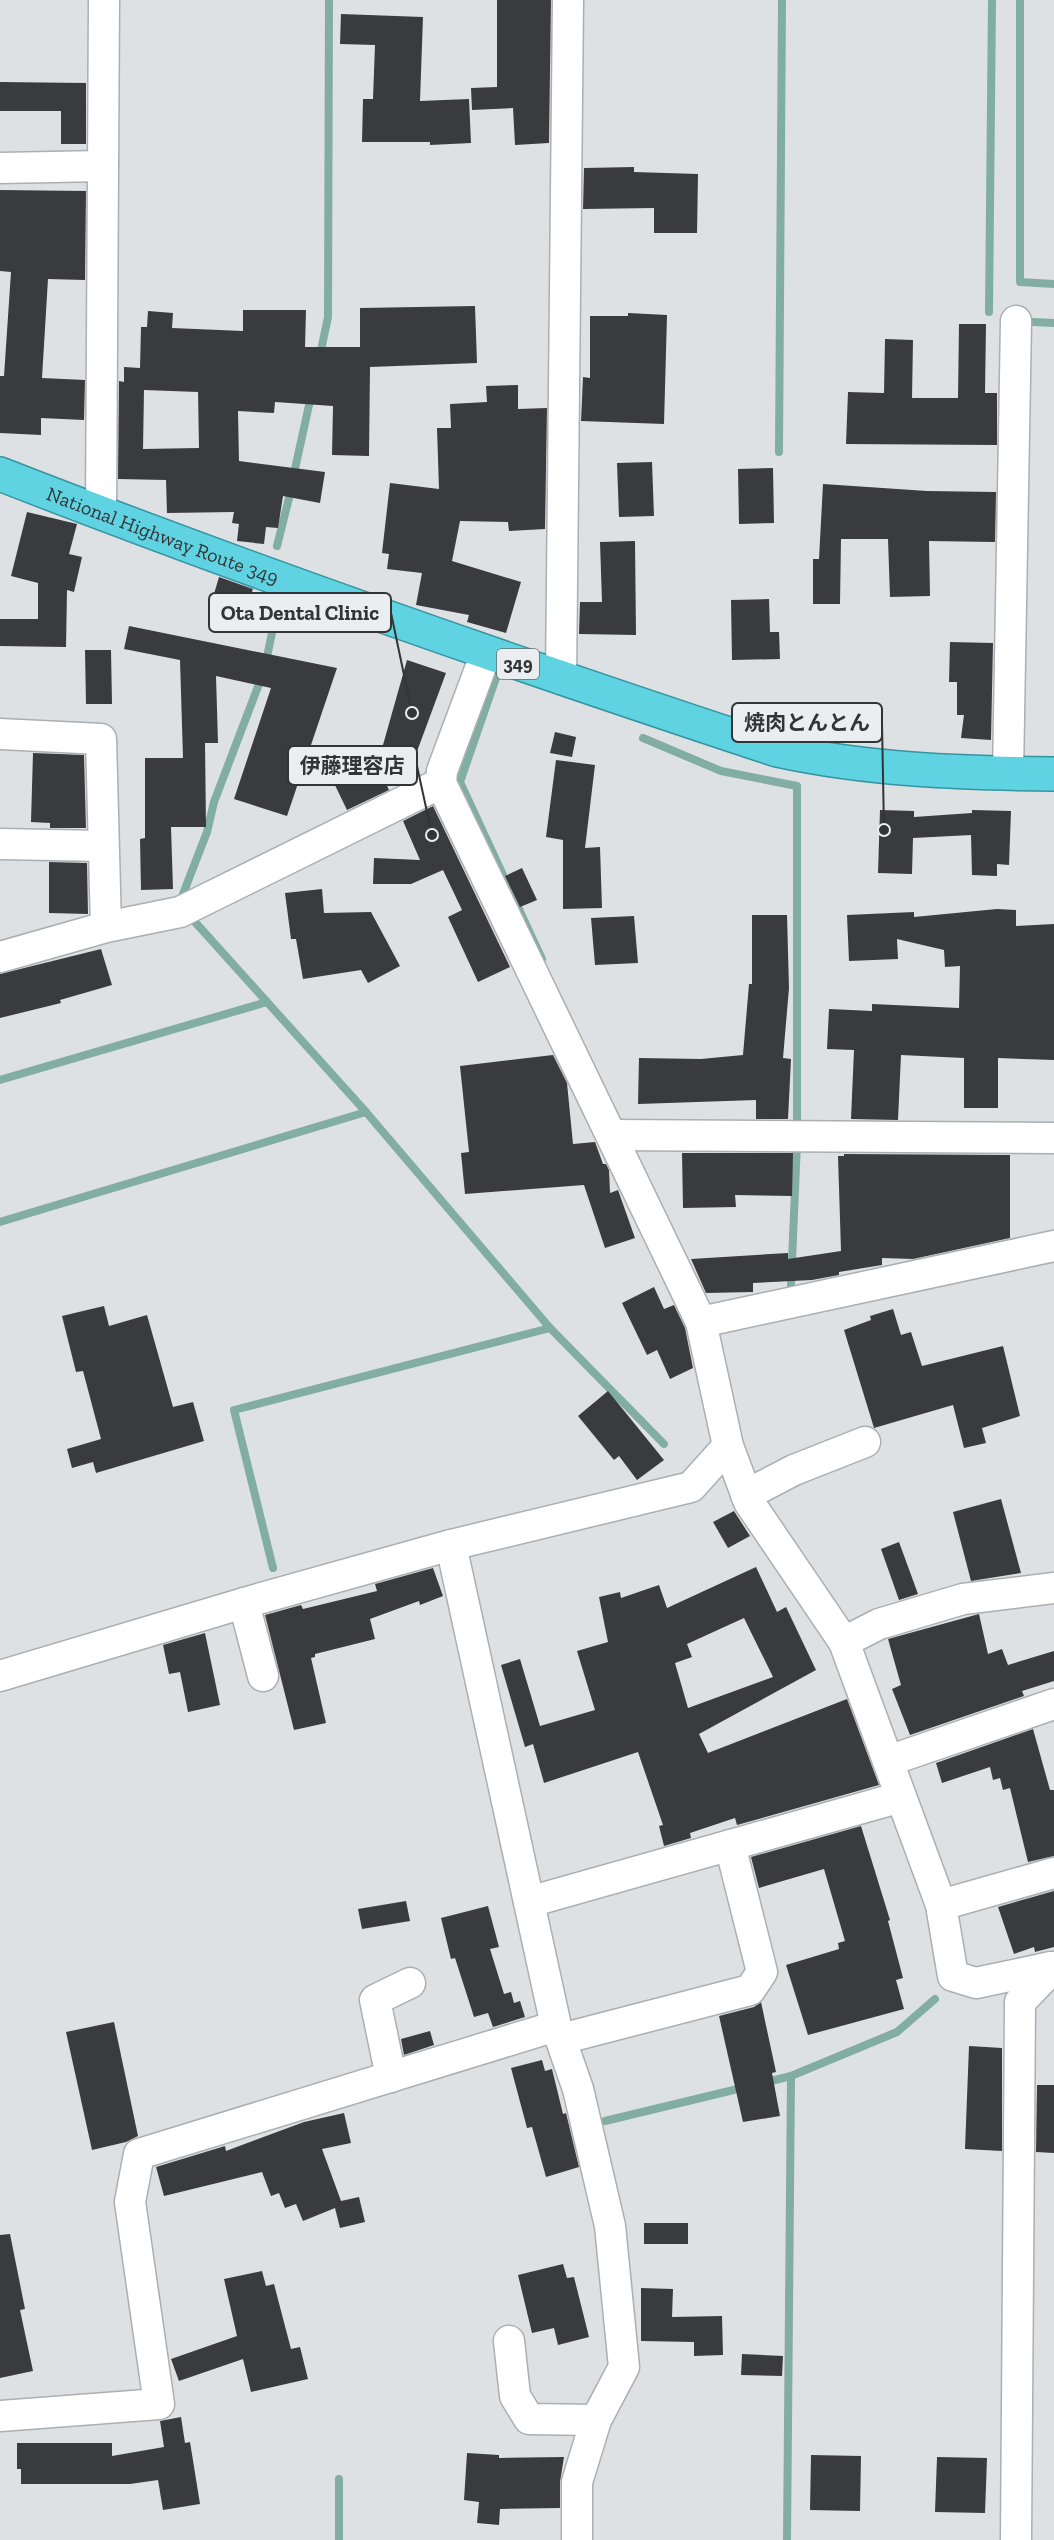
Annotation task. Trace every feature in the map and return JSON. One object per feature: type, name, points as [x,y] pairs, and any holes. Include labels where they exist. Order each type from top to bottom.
[{"type":"highway","name":"National Highway Route 349","points":[[0,474],[486,653],[777,750],[820,760],[888,767],[1054,774]]},
{"type":"street","points":[[101,513],[104,0]]},
{"type":"street","points":[[561,679],[567,0]]},
{"type":"street","points":[[0,168],[103,166]]},
{"type":"street","points":[[1008,773],[1016,321]]},
{"type":"street","points":[[486,653],[441,771],[441,783],[701,1322],[728,1446],[746,1495],[844,1642],[941,1905],[953,1976],[976,1983],[1053,1967]]},
{"type":"street","points":[[0,734],[101,739],[106,927]]},
{"type":"street","points":[[0,957],[106,927],[180,912],[441,783]]},
{"type":"street","points":[[0,844],[103,846]]},
{"type":"street","points":[[612,1135],[1054,1138]]},
{"type":"street","points":[[701,1322],[1054,1246]]},
{"type":"street","points":[[746,1495],[794,1470],[866,1442]]},
{"type":"street","points":[[0,1676],[244,1602],[451,1545],[691,1487],[728,1446]]},
{"type":"street","points":[[451,1545],[559,2033],[578,2089],[610,2226],[624,2367],[596,2420],[578,2482],[577,2540]]},
{"type":"street","points":[[844,1642],[879,1624],[963,1599],[1054,1588]]},
{"type":"street","points":[[244,1602],[263,1676]]},
{"type":"street","points":[[888,1761],[1054,1704]]},
{"type":"street","points":[[529,1902],[901,1797]]},
{"type":"street","points":[[0,2416],[159,2404],[130,2202],[139,2154],[391,2077],[559,2033],[750,1990],[762,1972],[730,1845]]},
{"type":"street","points":[[941,1905],[1054,1873]]},
{"type":"street","points":[[1016,2540],[1020,2002],[1053,1967]]},
{"type":"street","points":[[391,2077],[375,2000],[410,1983]]},
{"type":"street","points":[[509,2341],[515,2396],[529,2419],[596,2420]]},
{"type":"building","points":[[497,0],[551,0],[549,143],[515,145],[513,108],[472,110],[471,88],[497,87]]},
{"type":"building","points":[[341,14],[423,17],[420,101],[469,99],[471,143],[430,145],[430,142],[362,142],[363,99],[373,99],[375,45],[340,44]]},
{"type":"building","points":[[0,82],[86,83],[86,144],[61,144],[61,111],[0,111]]},
{"type":"building","points":[[634,167],[634,172],[698,174],[697,233],[654,233],[654,208],[583,209],[584,168]]},
{"type":"building","points":[[0,190],[86,191],[85,280],[48,279],[42,378],[85,380],[84,420],[41,418],[41,435],[0,433],[0,376],[4,376],[11,272],[0,271]]},
{"type":"building","points":[[475,306],[477,363],[370,367],[369,456],[332,455],[333,406],[275,402],[274,413],[238,411],[239,461],[325,472],[320,503],[283,496],[278,528],[266,527],[264,544],[237,541],[239,524],[232,523],[234,512],[167,513],[166,480],[118,479],[119,381],[124,382],[124,367],[140,368],[141,327],[147,327],[148,311],[173,313],[172,328],[243,331],[243,310],[306,310],[305,347],[360,347],[360,308]],"holes":[[[144,390],[198,392],[199,448],[143,449]]]},
{"type":"building","points":[[628,313],[667,315],[664,424],[581,421],[583,377],[590,378],[590,316],[628,316]]},
{"type":"building","points":[[959,324],[986,324],[985,393],[997,393],[997,445],[846,444],[848,392],[884,393],[885,339],[913,340],[912,398],[958,398]]},
{"type":"building","points":[[518,385],[518,409],[547,408],[545,529],[509,531],[508,522],[460,521],[452,561],[521,582],[506,633],[467,622],[469,615],[416,605],[422,573],[387,569],[389,554],[382,553],[390,483],[439,489],[437,428],[451,428],[450,404],[487,402],[486,386]]},
{"type":"building","points":[[652,462],[654,516],[619,517],[617,463]]},
{"type":"building","points":[[773,468],[774,523],[739,524],[738,469]]},
{"type":"building","points":[[823,484],[927,491],[996,492],[995,542],[929,541],[930,596],[890,597],[888,539],[841,539],[840,604],[813,604],[813,559],[819,559]]},
{"type":"building","points":[[27,512],[77,524],[69,554],[82,557],[74,592],[67,590],[66,647],[0,646],[0,619],[38,619],[38,583],[11,576]]},
{"type":"building","points":[[635,541],[636,635],[579,634],[580,602],[602,602],[600,542]]},
{"type":"building","points":[[219,577],[253,589],[244,615],[211,604]]},
{"type":"building","points":[[769,599],[770,632],[779,632],[780,659],[732,660],[731,600]]},
{"type":"building","points":[[129,626],[337,668],[287,816],[234,799],[271,688],[216,676],[218,743],[205,743],[206,827],[171,827],[173,889],[141,890],[140,839],[145,838],[145,758],[183,758],[180,660],[124,649]]},
{"type":"building","points":[[950,642],[993,643],[991,740],[961,738],[964,715],[957,715],[957,682],[949,682]]},
{"type":"building","points":[[85,650],[111,650],[112,704],[86,704]]},
{"type":"building","points":[[407,660],[446,673],[412,765],[381,752]]},
{"type":"building","points":[[555,732],[576,737],[572,757],[550,753]]},
{"type":"building","points":[[33,753],[84,755],[86,828],[50,828],[50,823],[31,822]]},
{"type":"building","points":[[375,759],[389,790],[347,810],[332,779]]},
{"type":"building","points":[[556,760],[595,765],[585,848],[600,847],[602,908],[563,909],[563,840],[546,837]]},
{"type":"building","points":[[433,806],[510,967],[478,982],[448,917],[462,910],[443,870],[411,884],[373,884],[374,858],[420,860],[403,821]]},
{"type":"building","points":[[880,810],[914,811],[914,817],[972,813],[972,810],[1011,811],[1009,865],[997,864],[997,876],[972,875],[971,835],[913,838],[912,874],[878,873]]},
{"type":"building","points":[[49,862],[87,863],[88,914],[49,913]]},
{"type":"building","points":[[522,868],[537,900],[520,907],[505,876]]},
{"type":"building","points":[[322,889],[324,913],[371,912],[400,966],[368,983],[361,970],[303,979],[296,939],[291,939],[285,893]]},
{"type":"building","points":[[997,909],[1016,910],[1016,926],[1054,924],[1054,1060],[998,1058],[998,1108],[964,1108],[964,1058],[901,1055],[898,1120],[851,1119],[854,1050],[827,1049],[829,1009],[872,1011],[872,1004],[959,1008],[960,966],[945,967],[944,950],[897,939],[898,959],[849,961],[847,915],[914,912],[914,917]]},
{"type":"building","points":[[752,915],[787,915],[789,988],[783,1058],[791,1059],[788,1119],[756,1119],[756,1100],[638,1104],[639,1058],[701,1059],[743,1055],[749,984],[752,984]]},
{"type":"building","points":[[634,916],[638,963],[595,965],[591,918]]},
{"type":"building","points":[[101,949],[112,985],[60,1000],[61,1003],[0,1018],[0,974]]},
{"type":"building","points":[[553,1055],[567,1083],[573,1144],[595,1142],[603,1164],[606,1164],[609,1170],[610,1193],[618,1190],[635,1238],[605,1248],[584,1185],[465,1194],[461,1153],[469,1152],[460,1066]]},
{"type":"building","points":[[682,1153],[793,1153],[792,1196],[735,1195],[736,1207],[683,1208]]},
{"type":"building","points":[[844,1154],[1010,1155],[1010,1238],[913,1259],[882,1258],[882,1265],[839,1272],[839,1275],[812,1280],[753,1283],[753,1292],[706,1293],[691,1259],[788,1253],[788,1259],[841,1251],[838,1156],[844,1156]]},
{"type":"building","points":[[654,1287],[664,1309],[674,1305],[685,1328],[693,1368],[670,1379],[657,1350],[647,1355],[622,1303]]},
{"type":"building","points":[[104,1306],[109,1326],[147,1315],[173,1407],[193,1402],[204,1441],[96,1473],[93,1462],[72,1468],[67,1449],[101,1439],[83,1371],[76,1372],[62,1316]]},
{"type":"building","points":[[893,1309],[901,1335],[911,1332],[922,1366],[1003,1346],[1020,1416],[982,1428],[986,1443],[964,1448],[953,1405],[874,1428],[844,1330],[871,1320],[870,1316]]},
{"type":"building","points":[[608,1391],[664,1460],[637,1480],[619,1456],[614,1460],[578,1416]]},
{"type":"building","points":[[1001,1499],[1021,1573],[971,1581],[953,1512]]},
{"type":"building","points":[[734,1511],[750,1536],[728,1548],[713,1522]]},
{"type":"building","points":[[899,1542],[918,1594],[899,1600],[881,1549]]},
{"type":"building","points":[[756,1567],[777,1612],[786,1607],[816,1670],[699,1734],[708,1753],[847,1699],[879,1785],[737,1825],[735,1818],[690,1833],[691,1838],[664,1846],[659,1826],[663,1825],[638,1752],[544,1783],[533,1744],[525,1747],[501,1665],[520,1659],[540,1726],[595,1710],[577,1651],[608,1642],[599,1597],[620,1592],[621,1598],[659,1585],[667,1608]],"holes":[[[744,1618],[773,1677],[688,1708],[675,1663],[692,1657],[687,1644]]]},
{"type":"building","points":[[433,1568],[443,1596],[420,1605],[419,1601],[370,1619],[375,1639],[315,1654],[315,1657],[311,1658],[326,1723],[294,1730],[265,1615],[301,1605],[303,1609],[377,1591],[375,1584]]},
{"type":"building","points":[[979,1614],[988,1654],[1002,1649],[1008,1665],[1054,1651],[1054,1681],[1022,1691],[1024,1696],[910,1735],[892,1689],[901,1685],[888,1639]]},
{"type":"building","points":[[205,1633],[220,1705],[188,1712],[180,1672],[169,1674],[163,1645]]},
{"type":"building","points":[[1033,1729],[1050,1790],[1054,1790],[1054,1856],[1028,1862],[1010,1788],[1003,1790],[1000,1778],[993,1780],[990,1767],[942,1783],[936,1763]]},
{"type":"building","points":[[861,1826],[890,1920],[888,1921],[903,1978],[896,1980],[904,2009],[808,2035],[786,1965],[839,1949],[838,1943],[845,1941],[824,1869],[759,1888],[751,1857]]},
{"type":"building","points":[[1054,1891],[1054,1947],[1035,1952],[1034,1947],[1014,1954],[998,1907]]},
{"type":"building","points":[[406,1901],[410,1921],[362,1929],[358,1909]]},
{"type":"building","points":[[488,1906],[499,1947],[490,1949],[504,1994],[511,1992],[514,2003],[520,2001],[525,2017],[493,2027],[488,2013],[474,2017],[455,1958],[451,1959],[441,1918]]},
{"type":"building","points":[[761,2002],[776,2072],[772,2073],[780,2116],[743,2122],[719,2016],[754,2007]]},
{"type":"building","points":[[114,2022],[138,2136],[126,2142],[92,2150],[66,2032]]},
{"type":"building","points":[[430,2031],[434,2045],[404,2055],[401,2039]]},
{"type":"building","points":[[969,2046],[1002,2048],[1002,2151],[965,2149]]},
{"type":"building","points":[[542,2060],[545,2071],[552,2069],[563,2114],[566,2113],[579,2167],[546,2177],[532,2127],[527,2128],[511,2068]]},
{"type":"building","points":[[1037,2085],[1054,2085],[1054,2153],[1036,2152]]},
{"type":"building","points":[[344,2113],[351,2143],[322,2149],[341,2201],[359,2197],[365,2222],[340,2228],[335,2208],[303,2221],[296,2204],[285,2208],[279,2193],[271,2196],[262,2172],[164,2196],[156,2167],[225,2146],[226,2151],[304,2122]]},
{"type":"building","points":[[644,2223],[688,2223],[688,2244],[644,2244]]},
{"type":"building","points":[[10,2234],[25,2309],[20,2310],[33,2371],[0,2378],[0,2235]]},
{"type":"building","points":[[563,2264],[567,2278],[574,2277],[589,2337],[558,2345],[554,2328],[532,2333],[518,2275]]},
{"type":"building","points":[[262,2271],[266,2286],[274,2284],[291,2349],[300,2347],[308,2379],[251,2392],[243,2359],[179,2381],[171,2359],[237,2336],[224,2279]]},
{"type":"building","points":[[641,2288],[673,2289],[672,2317],[722,2316],[723,2355],[694,2356],[694,2342],[641,2341]]},
{"type":"building","points":[[742,2354],[783,2356],[782,2376],[741,2375]]},
{"type":"building","points":[[181,2417],[185,2443],[190,2442],[200,2504],[163,2510],[158,2480],[130,2484],[21,2484],[21,2469],[17,2469],[17,2443],[112,2443],[112,2456],[164,2447],[160,2421]]},
{"type":"building","points":[[467,2453],[499,2455],[499,2458],[564,2457],[560,2482],[560,2508],[500,2509],[499,2525],[477,2523],[479,2502],[464,2500]]},
{"type":"building","points":[[811,2455],[861,2456],[860,2511],[810,2510]]},
{"type":"building","points":[[937,2457],[987,2458],[985,2513],[935,2512]]},
{"type":"waterway","points":[[320,355],[328,317],[329,0]]},
{"type":"waterway","points":[[779,452],[782,0]]},
{"type":"waterway","points":[[989,312],[992,0]]},
{"type":"waterway","points":[[1020,0],[1020,282],[1054,284]]},
{"type":"waterway","points":[[1033,322],[1054,323]]},
{"type":"waterway","points":[[293,478],[311,396]]},
{"type":"waterway","points":[[277,546],[291,490]]},
{"type":"waterway","points":[[266,662],[273,628],[272,601]]},
{"type":"waterway","points":[[183,894],[207,832],[214,802],[262,676]]},
{"type":"waterway","points":[[496,678],[460,782],[542,959]]},
{"type":"waterway","points":[[643,738],[721,771],[797,786],[797,1130]]},
{"type":"waterway","points":[[195,922],[366,1112],[550,1328],[664,1444]]},
{"type":"waterway","points":[[0,1080],[267,1002]]},
{"type":"waterway","points":[[0,1222],[366,1112]]},
{"type":"waterway","points":[[791,1285],[797,1142]]},
{"type":"waterway","points":[[273,1568],[234,1410],[550,1328]]},
{"type":"waterway","points":[[763,2083],[791,2076],[897,2032],[935,1999]]},
{"type":"waterway","points":[[787,2540],[791,2076]]},
{"type":"waterway","points":[[605,2121],[746,2087]]},
{"type":"waterway","points":[[339,2479],[339,2540]]},
{"type":"place","name":"Ota Dental Clinic","points":[[412,713]]},
{"type":"place","name":"焼肉とんとん","points":[[884,830]]},
{"type":"place","name":"伊藤理容店","points":[[432,835]]}]
